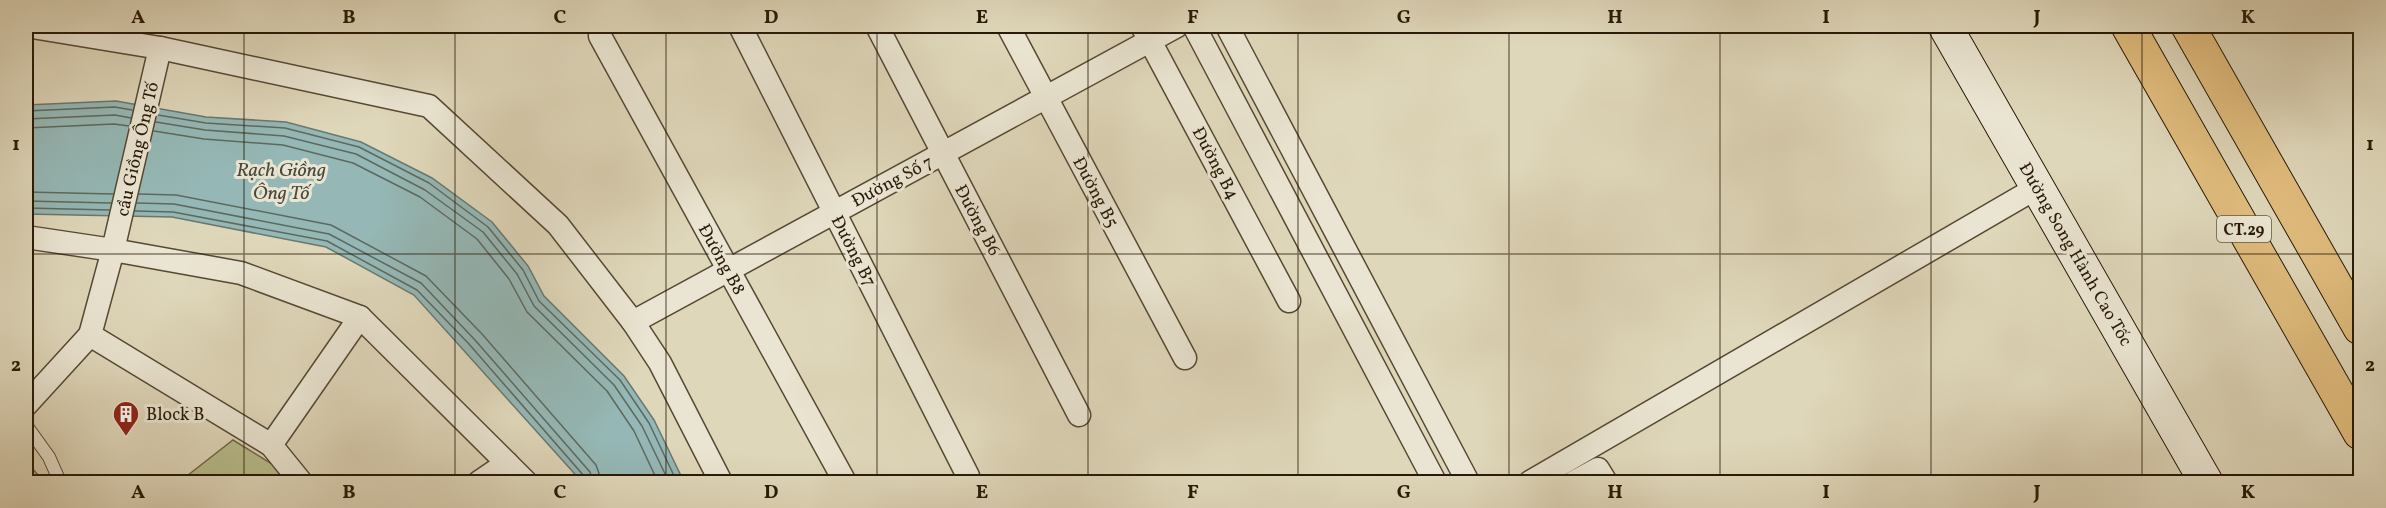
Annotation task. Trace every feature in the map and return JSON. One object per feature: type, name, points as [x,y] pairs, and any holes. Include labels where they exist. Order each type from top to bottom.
[{"type":"highway","name":"CT.29","points":[[2128,26],[2361,433]]},
{"type":"highway","name":"CT.29","points":[[2188,26],[2361,328]]},
{"type":"main road","name":"Đường Song Hành Cao Tốc","points":[[1945,26],[2206,483]]},
{"type":"street","points":[[26,26],[160,48],[429,106],[558,225],[633,322],[660,363],[721,483]]},
{"type":"street","name":"Đường B7","points":[[740,26],[968,476]]},
{"type":"street","name":"Đường B6","points":[[877,26],[1079,415]]},
{"type":"street","name":"Đường B5","points":[[1008,26],[1185,358]]},
{"type":"street","name":"Đường Số 7","points":[[633,322],[1046,97],[1146,33],[1177,26]]},
{"type":"street","points":[[1194,26],[1435,483]]},
{"type":"street","points":[[1227,26],[1468,483]]},
{"type":"street","name":"Đường B4","points":[[1146,33],[1289,301]]},
{"type":"street","name":"Đường B8","points":[[600,36],[845,483]]},
{"type":"street","name":"cầu Giồng Ông Tố","points":[[90,335],[113,250],[160,48]]},
{"type":"street","points":[[1530,483],[2038,187]]},
{"type":"street","points":[[26,237],[241,273],[360,317],[526,483]]},
{"type":"street","points":[[271,445],[360,317]]},
{"type":"street","points":[[26,405],[90,335],[271,445],[302,483]]},
{"type":"street","points":[[479,483],[507,463]]},
{"type":"street","points":[[1574,483],[1598,469],[1606,483]]},
{"type":"lane","points":[[26,424],[49,457],[60,483]]},
{"type":"green space","points":[[233,440],[272,464],[288,482],[186,482],[183,479]]},
{"type":"green space","points":[[27,462],[44,482],[26,482]]},
{"type":"water","name":"Rạch Giồng Ông Tố","points":[[116,101],[206,117],[286,122],[361,142],[432,178],[492,222],[528,266],[544,296],[624,376],[654,420],[684,482],[582,482],[414,295],[326,247],[172,217],[26,214],[26,105]]},
{"type":"place","name":"Block B","points":[[126,437]]}]
